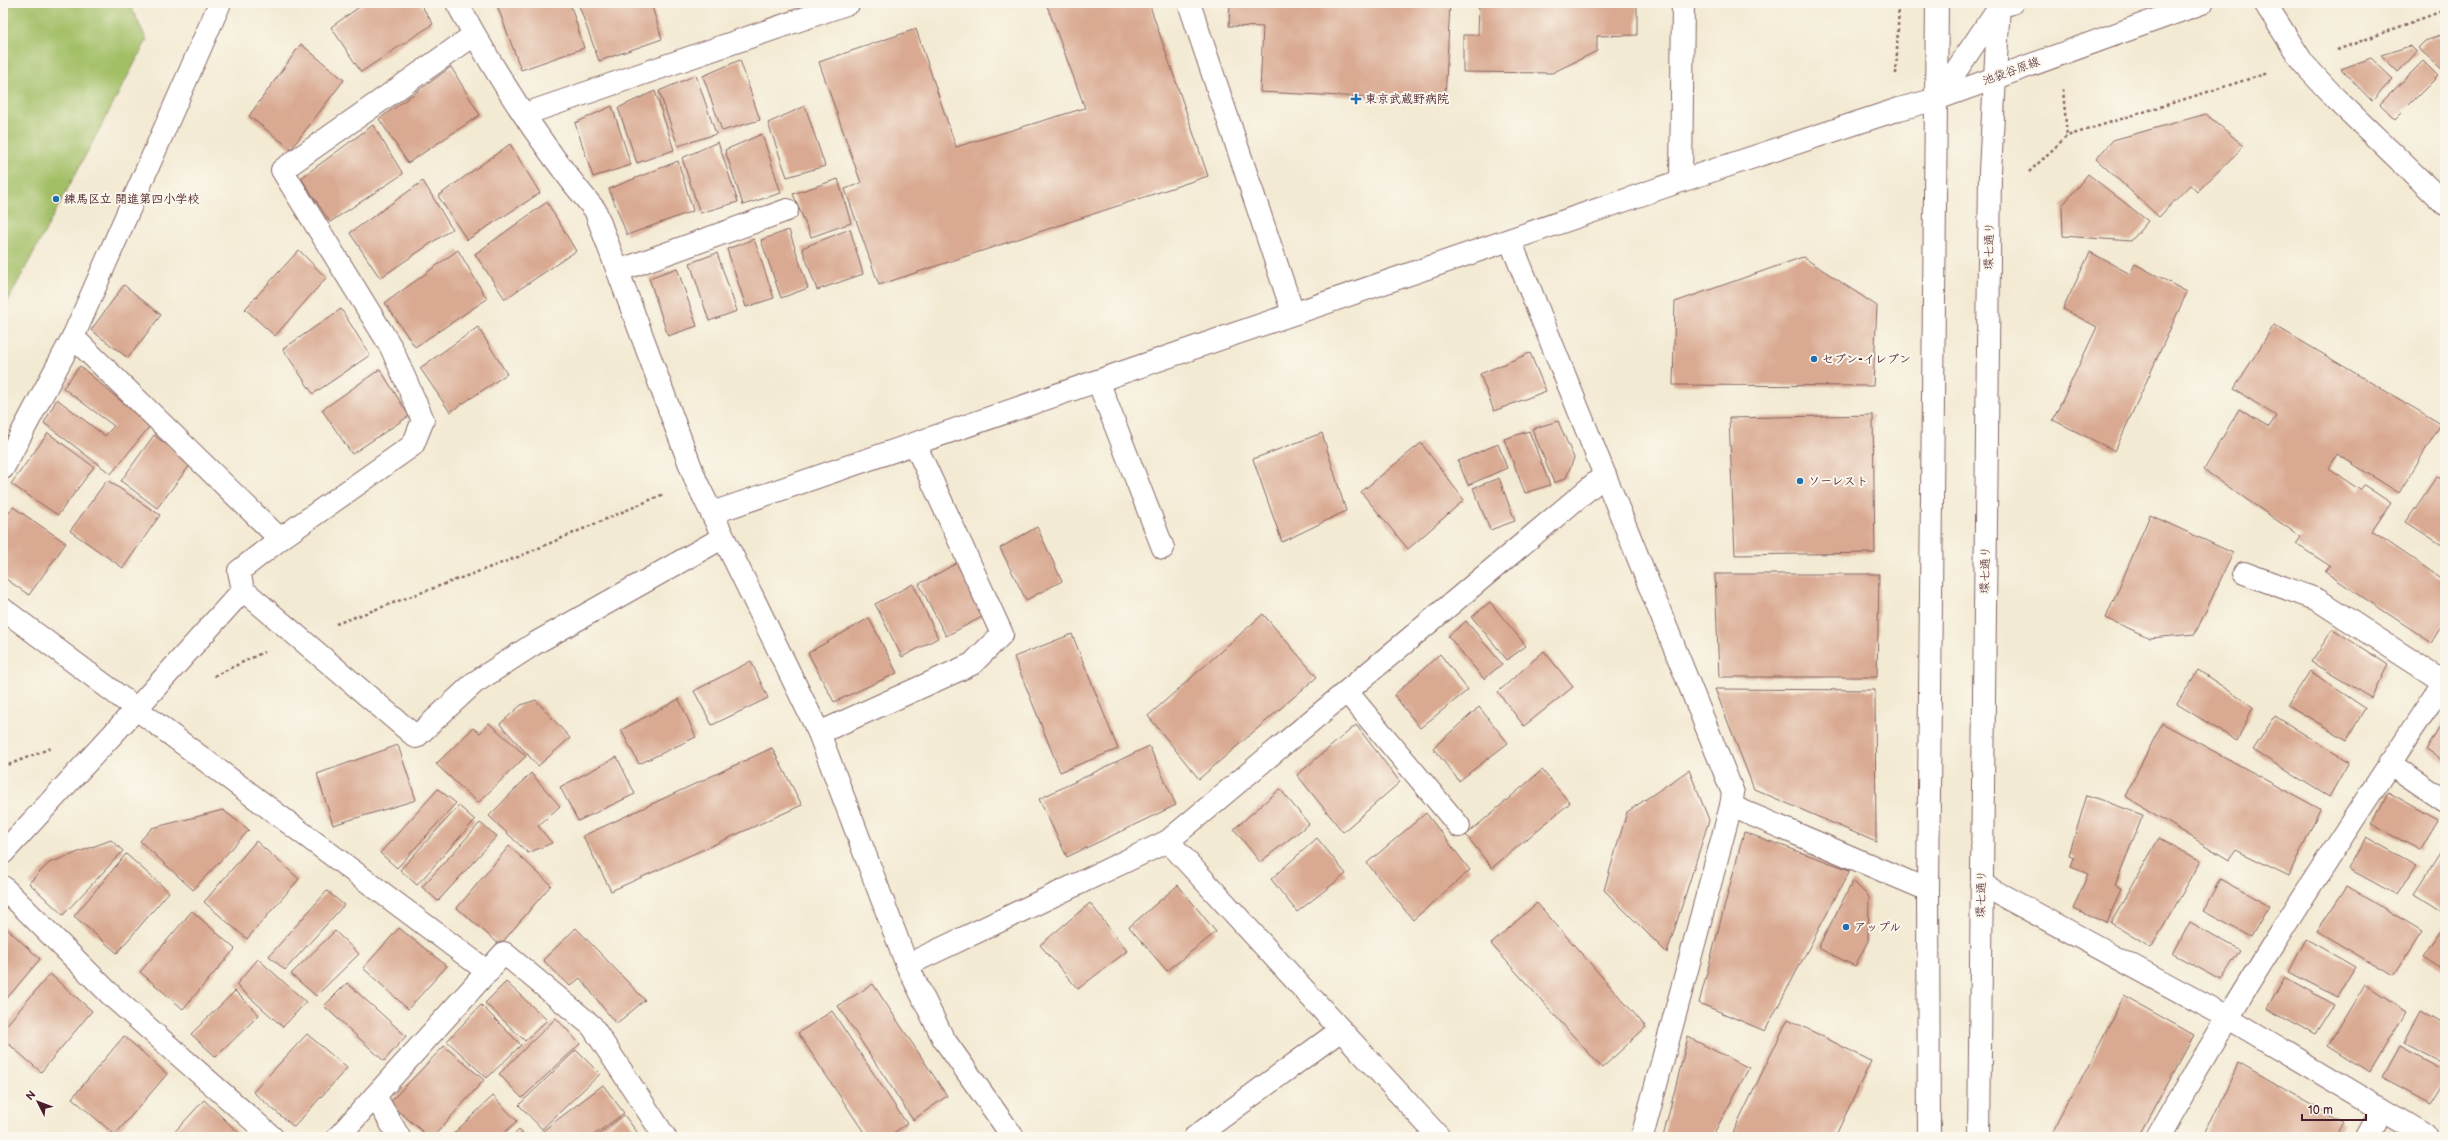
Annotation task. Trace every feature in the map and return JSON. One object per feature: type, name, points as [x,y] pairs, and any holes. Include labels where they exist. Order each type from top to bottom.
[{"type":"street","points":[[3,468],[73,337],[220,3]]},
{"type":"street","points":[[456,3],[474,35],[566,176],[595,210],[696,481],[712,513],[722,538],[819,733],[907,965],[943,1038],[1013,1137]]},
{"type":"street","points":[[525,114],[849,3]]},
{"type":"street","points":[[1189,3],[1293,314]]},
{"type":"street","points":[[1681,181],[1683,3]]},
{"type":"street","points":[[1929,1137],[1928,890],[1937,3]]},
{"type":"street","name":"池袋谷原線","points":[[712,513],[1681,181],[1899,109],[1937,99],[1994,77],[2202,3]]},
{"type":"street","points":[[2265,3],[2303,63],[2336,99],[2445,204]]},
{"type":"street","points":[[1937,99],[2003,4]]},
{"type":"street","name":"環七通り","points":[[1979,1137],[1990,171],[1994,77],[2003,4]]},
{"type":"street","points":[[474,35],[282,170],[391,347],[423,420],[413,445],[280,539],[239,571],[242,590],[416,737],[474,683],[534,644],[722,538]]},
{"type":"street","points":[[618,271],[787,210]]},
{"type":"street","points":[[1510,240],[1732,793],[1731,806],[1642,1137]]},
{"type":"street","points":[[73,337],[280,539]]},
{"type":"street","points":[[1098,381],[1163,548]]},
{"type":"street","points":[[819,733],[972,664],[1002,634],[915,444]]},
{"type":"street","points":[[907,965],[1168,841],[1605,475]]},
{"type":"street","points":[[2158,1137],[2227,1017],[2389,763],[2444,681],[2318,600],[2244,573]]},
{"type":"street","points":[[3,853],[137,708],[242,590]]},
{"type":"street","points":[[3,609],[488,972]]},
{"type":"street","points":[[1347,692],[1459,826]]},
{"type":"street","points":[[2389,763],[2445,801]]},
{"type":"street","points":[[1731,806],[1928,890]]},
{"type":"street","points":[[1168,841],[1439,1137]]},
{"type":"street","points":[[1981,884],[2227,1017],[2381,1111],[2428,1137]]},
{"type":"street","points":[[3,887],[114,998],[272,1137]]},
{"type":"street","points":[[338,1137],[504,953],[592,1026],[665,1137]]},
{"type":"street","points":[[1195,1137],[1341,1030]]},
{"type":"street","points":[[375,1096],[399,1137]]},
{"type":"street","points":[[2367,1137],[2381,1111]]},
{"type":"path","points":[[1896,81],[1898,3]]},
{"type":"path","points":[[2029,172],[2067,136],[2303,63],[2445,10]]},
{"type":"path","points":[[2062,82],[2067,136]]},
{"type":"path","points":[[209,678],[251,658],[364,612],[518,557],[696,481]]},
{"type":"path","points":[[3,767],[57,746]]},
{"type":"green space","points":[[3,3],[129,3],[147,40],[3,310]]},
{"type":"building","points":[[365,3],[420,3],[433,24],[361,72],[331,27]]},
{"type":"building","points":[[503,3],[570,3],[584,48],[521,70],[497,5]]},
{"type":"building","points":[[578,3],[651,3],[662,39],[599,61]]},
{"type":"building","points":[[1046,3],[1149,3],[1208,176],[879,285],[845,189],[861,183],[819,62],[916,29],[956,147],[1085,108]]},
{"type":"building","points":[[1230,3],[1450,3],[1445,101],[1260,92],[1263,27],[1229,26]]},
{"type":"building","points":[[1479,3],[1637,3],[1637,35],[1597,36],[1597,51],[1552,73],[1463,72],[1463,35],[1478,35]]},
{"type":"building","points":[[2445,34],[2445,69],[2443,70],[2418,48],[2425,41]]},
{"type":"building","points":[[301,44],[344,80],[291,149],[249,116]]},
{"type":"building","points":[[2410,46],[2417,52],[2398,72],[2381,55]]},
{"type":"building","points":[[2371,58],[2393,79],[2372,101],[2341,69]]},
{"type":"building","points":[[740,60],[760,120],[722,131],[703,76]]},
{"type":"building","points":[[2423,61],[2438,76],[2395,119],[2380,104]]},
{"type":"building","points":[[451,67],[480,115],[408,163],[379,119]]},
{"type":"building","points":[[696,75],[716,134],[678,146],[659,91]]},
{"type":"building","points":[[655,91],[674,150],[637,163],[618,108]]},
{"type":"building","points":[[612,106],[631,165],[593,177],[575,123]]},
{"type":"building","points":[[805,106],[825,166],[787,177],[768,123]]},
{"type":"building","points":[[2206,114],[2244,146],[2197,192],[2190,185],[2159,217],[2096,159],[2113,140]]},
{"type":"building","points":[[373,125],[403,174],[330,222],[301,178]]},
{"type":"building","points":[[762,134],[781,193],[743,205],[725,150]]},
{"type":"building","points":[[718,142],[738,202],[700,213],[682,158]]},
{"type":"building","points":[[510,144],[540,193],[467,240],[438,196]]},
{"type":"building","points":[[678,161],[693,211],[627,235],[609,189]]},
{"type":"building","points":[[2088,174],[2148,221],[2131,241],[2063,236],[2062,206]]},
{"type":"building","points":[[838,179],[851,223],[811,237],[793,194]]},
{"type":"building","points":[[423,181],[452,229],[380,278],[350,233]]},
{"type":"building","points":[[547,202],[576,251],[505,299],[475,254]]},
{"type":"building","points":[[850,229],[863,274],[817,290],[802,248]]},
{"type":"building","points":[[789,230],[808,288],[781,298],[761,240]]},
{"type":"building","points":[[754,239],[774,298],[746,307],[727,249]]},
{"type":"building","points":[[299,250],[326,278],[275,336],[245,309]]},
{"type":"building","points":[[458,250],[487,299],[415,347],[385,303]]},
{"type":"building","points":[[2090,252],[2130,274],[2135,264],[2187,292],[2115,451],[2053,420],[2097,327],[2063,309]]},
{"type":"building","points":[[717,253],[737,311],[709,321],[690,263]]},
{"type":"building","points":[[1803,257],[1877,306],[1873,386],[1673,385],[1675,302]]},
{"type":"building","points":[[677,268],[697,326],[668,336],[649,278]]},
{"type":"building","points":[[124,285],[161,315],[128,358],[91,330]]},
{"type":"building","points":[[341,309],[370,355],[313,394],[283,349]]},
{"type":"building","points":[[2274,325],[2441,424],[2399,493],[2337,454],[2329,469],[2360,490],[2364,485],[2391,503],[2372,531],[2445,581],[2445,622],[2432,643],[2325,572],[2330,566],[2296,544],[2301,537],[2204,470],[2239,409],[2269,427],[2276,416],[2234,389]]},
{"type":"building","points":[[478,327],[507,374],[450,412],[420,368]]},
{"type":"building","points":[[1530,353],[1546,391],[1494,411],[1480,374]]},
{"type":"building","points":[[80,366],[150,426],[111,474],[44,423],[57,399],[105,436],[114,426],[63,388]]},
{"type":"building","points":[[380,369],[409,416],[352,454],[322,410]]},
{"type":"building","points":[[1873,415],[1875,553],[1735,555],[1729,418]]},
{"type":"building","points":[[1558,421],[1574,458],[1566,478],[1554,483],[1532,429]]},
{"type":"building","points":[[1529,431],[1550,485],[1525,493],[1504,439]]},
{"type":"building","points":[[48,433],[94,467],[58,515],[11,484]]},
{"type":"building","points":[[1322,433],[1346,511],[1282,542],[1253,459]]},
{"type":"building","points":[[154,435],[191,464],[157,508],[121,481]]},
{"type":"building","points":[[1421,443],[1464,500],[1408,549],[1361,492]]},
{"type":"building","points":[[1498,444],[1507,468],[1468,485],[1458,461]]},
{"type":"building","points":[[2437,476],[2445,482],[2445,547],[2406,522]]},
{"type":"building","points":[[1499,478],[1515,521],[1490,530],[1473,488]]},
{"type":"building","points":[[107,480],[160,515],[123,568],[70,531]]},
{"type":"building","points":[[13,507],[66,543],[29,595],[3,577],[3,522]]},
{"type":"building","points":[[2150,515],[2233,553],[2195,634],[2150,638],[2106,618]]},
{"type":"building","points":[[1037,527],[1062,581],[1026,600],[1000,548]]},
{"type":"building","points":[[957,563],[982,617],[946,636],[919,584]]},
{"type":"building","points":[[1715,574],[1879,574],[1877,677],[1719,677]]},
{"type":"building","points":[[913,584],[938,638],[902,657],[875,604]]},
{"type":"building","points":[[1490,602],[1526,646],[1507,660],[1472,617]]},
{"type":"building","points":[[1263,614],[1317,677],[1199,779],[1148,716]]},
{"type":"building","points":[[869,618],[897,673],[834,702],[808,653]]},
{"type":"building","points":[[1466,621],[1502,664],[1484,679],[1448,636]]},
{"type":"building","points":[[2333,629],[2388,665],[2371,698],[2311,662]]},
{"type":"building","points":[[1072,634],[1118,749],[1060,772],[1014,657]]},
{"type":"building","points":[[1544,651],[1573,687],[1524,726],[1498,692]]},
{"type":"building","points":[[1440,654],[1468,690],[1420,728],[1394,695]]},
{"type":"building","points":[[751,661],[768,698],[712,725],[694,691]]},
{"type":"building","points":[[2198,670],[2253,707],[2237,741],[2177,704]]},
{"type":"building","points":[[2310,671],[2365,708],[2347,740],[2288,705]]},
{"type":"building","points":[[1715,689],[1875,690],[1876,842],[1754,789]]},
{"type":"building","points":[[679,699],[696,737],[639,764],[621,730]]},
{"type":"building","points":[[536,700],[570,738],[538,766],[500,724],[521,705]]},
{"type":"building","points":[[1479,707],[1508,743],[1459,781],[1433,748]]},
{"type":"building","points":[[2275,716],[2349,762],[2329,797],[2253,750]]},
{"type":"building","points":[[2445,719],[2445,762],[2426,750]]},
{"type":"building","points":[[489,723],[526,756],[478,803],[436,764],[473,728],[480,733]]},
{"type":"building","points":[[2162,723],[2320,809],[2289,876],[2236,850],[2229,860],[2125,796]]},
{"type":"building","points":[[1356,725],[1400,782],[1343,832],[1297,775]]},
{"type":"building","points":[[398,745],[416,800],[333,825],[317,774]]},
{"type":"building","points":[[1149,746],[1176,805],[1067,857],[1039,799]]},
{"type":"building","points":[[772,748],[802,805],[611,891],[583,836]]},
{"type":"building","points":[[617,757],[635,794],[578,821],[560,787]]},
{"type":"building","points":[[1542,770],[1570,803],[1492,868],[1466,835]]},
{"type":"building","points":[[1689,770],[1709,820],[1667,953],[1604,890],[1627,812]]},
{"type":"building","points":[[531,773],[560,806],[538,826],[552,843],[528,853],[489,816]]},
{"type":"building","points":[[438,789],[456,803],[397,868],[380,853]]},
{"type":"building","points":[[1280,789],[1309,824],[1260,862],[1234,829]]},
{"type":"building","points":[[2388,792],[2438,820],[2420,850],[2372,825]]},
{"type":"building","points":[[2087,795],[2143,815],[2115,885],[2121,888],[2107,923],[2073,909],[2088,874],[2071,867],[2074,857],[2069,855]]},
{"type":"building","points":[[459,806],[475,820],[417,885],[400,870]]},
{"type":"building","points":[[223,810],[249,830],[193,890],[140,841],[152,828]]},
{"type":"building","points":[[1426,813],[1470,870],[1413,920],[1367,863]]},
{"type":"building","points":[[480,823],[497,836],[438,901],[422,887]]},
{"type":"building","points":[[1744,832],[1850,870],[1765,1031],[1699,1003]]},
{"type":"building","points":[[2366,837],[2416,865],[2397,895],[2349,869]]},
{"type":"building","points":[[1317,838],[1346,874],[1297,912],[1271,879]]},
{"type":"building","points":[[2159,838],[2201,861],[2151,948],[2111,923]]},
{"type":"building","points":[[111,840],[123,851],[63,915],[29,883],[49,863]]},
{"type":"building","points":[[256,841],[299,879],[247,939],[204,902]]},
{"type":"building","points":[[509,846],[551,885],[500,945],[457,908]]},
{"type":"building","points":[[2445,847],[2445,913],[2415,894]]},
{"type":"building","points":[[126,854],[169,892],[117,953],[74,916]]},
{"type":"building","points":[[2220,879],[2269,906],[2251,937],[2203,911]]},
{"type":"building","points":[[1853,881],[1869,897],[1868,941],[1855,966],[1818,948]]},
{"type":"building","points":[[1178,885],[1216,932],[1167,971],[1129,927]]},
{"type":"building","points":[[2347,886],[2422,931],[2393,976],[2317,931]]},
{"type":"building","points":[[327,891],[344,905],[285,970],[269,956]]},
{"type":"building","points":[[1090,903],[1127,951],[1078,989],[1040,945]]},
{"type":"building","points":[[1537,903],[1646,1027],[1602,1068],[1491,944]]},
{"type":"building","points":[[192,911],[235,949],[183,1009],[140,972]]},
{"type":"building","points":[[2190,922],[2240,950],[2221,980],[2173,954]]},
{"type":"building","points":[[2445,924],[2445,971],[2423,957]]},
{"type":"building","points":[[3,925],[40,959],[3,1003]]},
{"type":"building","points":[[399,928],[447,966],[408,1009],[363,968]]},
{"type":"building","points":[[576,928],[645,1000],[616,1024],[580,978],[570,986],[543,960]]},
{"type":"building","points":[[335,931],[359,954],[316,996],[291,974]]},
{"type":"building","points":[[2306,939],[2355,967],[2337,997],[2289,972]]},
{"type":"building","points":[[258,959],[306,1002],[283,1027],[236,985]]},
{"type":"building","points":[[50,974],[92,1011],[41,1072],[3,1039],[3,1029]]},
{"type":"building","points":[[2285,977],[2334,1005],[2315,1035],[2267,1009]]},
{"type":"building","points":[[506,982],[547,1020],[525,1041],[485,1003]]},
{"type":"building","points":[[347,983],[406,1036],[384,1061],[324,1006]]},
{"type":"building","points":[[873,984],[947,1096],[913,1120],[838,1006]]},
{"type":"building","points":[[2365,984],[2406,1011],[2370,1072],[2328,1045]]},
{"type":"building","points":[[235,991],[259,1015],[216,1057],[191,1034]]},
{"type":"building","points":[[2124,996],[2194,1035],[2139,1137],[2051,1137]]},
{"type":"building","points":[[481,1005],[521,1045],[487,1078],[447,1041]]},
{"type":"building","points":[[2421,1010],[2445,1024],[2445,1064],[2404,1043]]},
{"type":"building","points":[[832,1011],[907,1124],[887,1137],[867,1137],[798,1033]]},
{"type":"building","points":[[556,1018],[580,1044],[522,1098],[499,1074]]},
{"type":"building","points":[[1788,1019],[1871,1061],[1835,1137],[1731,1137]]},
{"type":"building","points":[[307,1034],[347,1068],[294,1127],[253,1092]]},
{"type":"building","points":[[124,1036],[167,1074],[115,1135],[72,1098]]},
{"type":"building","points":[[1688,1037],[1749,1068],[1712,1137],[1663,1137]]},
{"type":"building","points":[[444,1046],[484,1080],[433,1137],[429,1137],[389,1103]]},
{"type":"building","points":[[2399,1046],[2445,1071],[2445,1079],[2430,1103],[2382,1077]]},
{"type":"building","points":[[576,1050],[600,1074],[542,1129],[519,1105]]},
{"type":"building","points":[[2238,1063],[2344,1124],[2337,1137],[2204,1137]]},
{"type":"building","points":[[603,1085],[624,1113],[591,1137],[543,1137],[540,1133]]},
{"type":"building","points":[[493,1096],[517,1121],[500,1137],[450,1137]]},
{"type":"building","points":[[204,1100],[243,1137],[170,1137]]},
{"type":"building","points":[[624,1115],[641,1137],[595,1137]]},
{"type":"building","points":[[519,1130],[526,1137],[512,1137]]},
{"type":"place","name":"東京武蔵野病院","points":[[1356,99]]},
{"type":"place","name":"練馬区立 開進第四小学校","points":[[56,199]]},
{"type":"place","name":"セブン-イレブン","points":[[1814,359]]},
{"type":"place","name":"ソーレスト","points":[[1800,481]]},
{"type":"place","name":"アップル","points":[[1846,927]]}]
